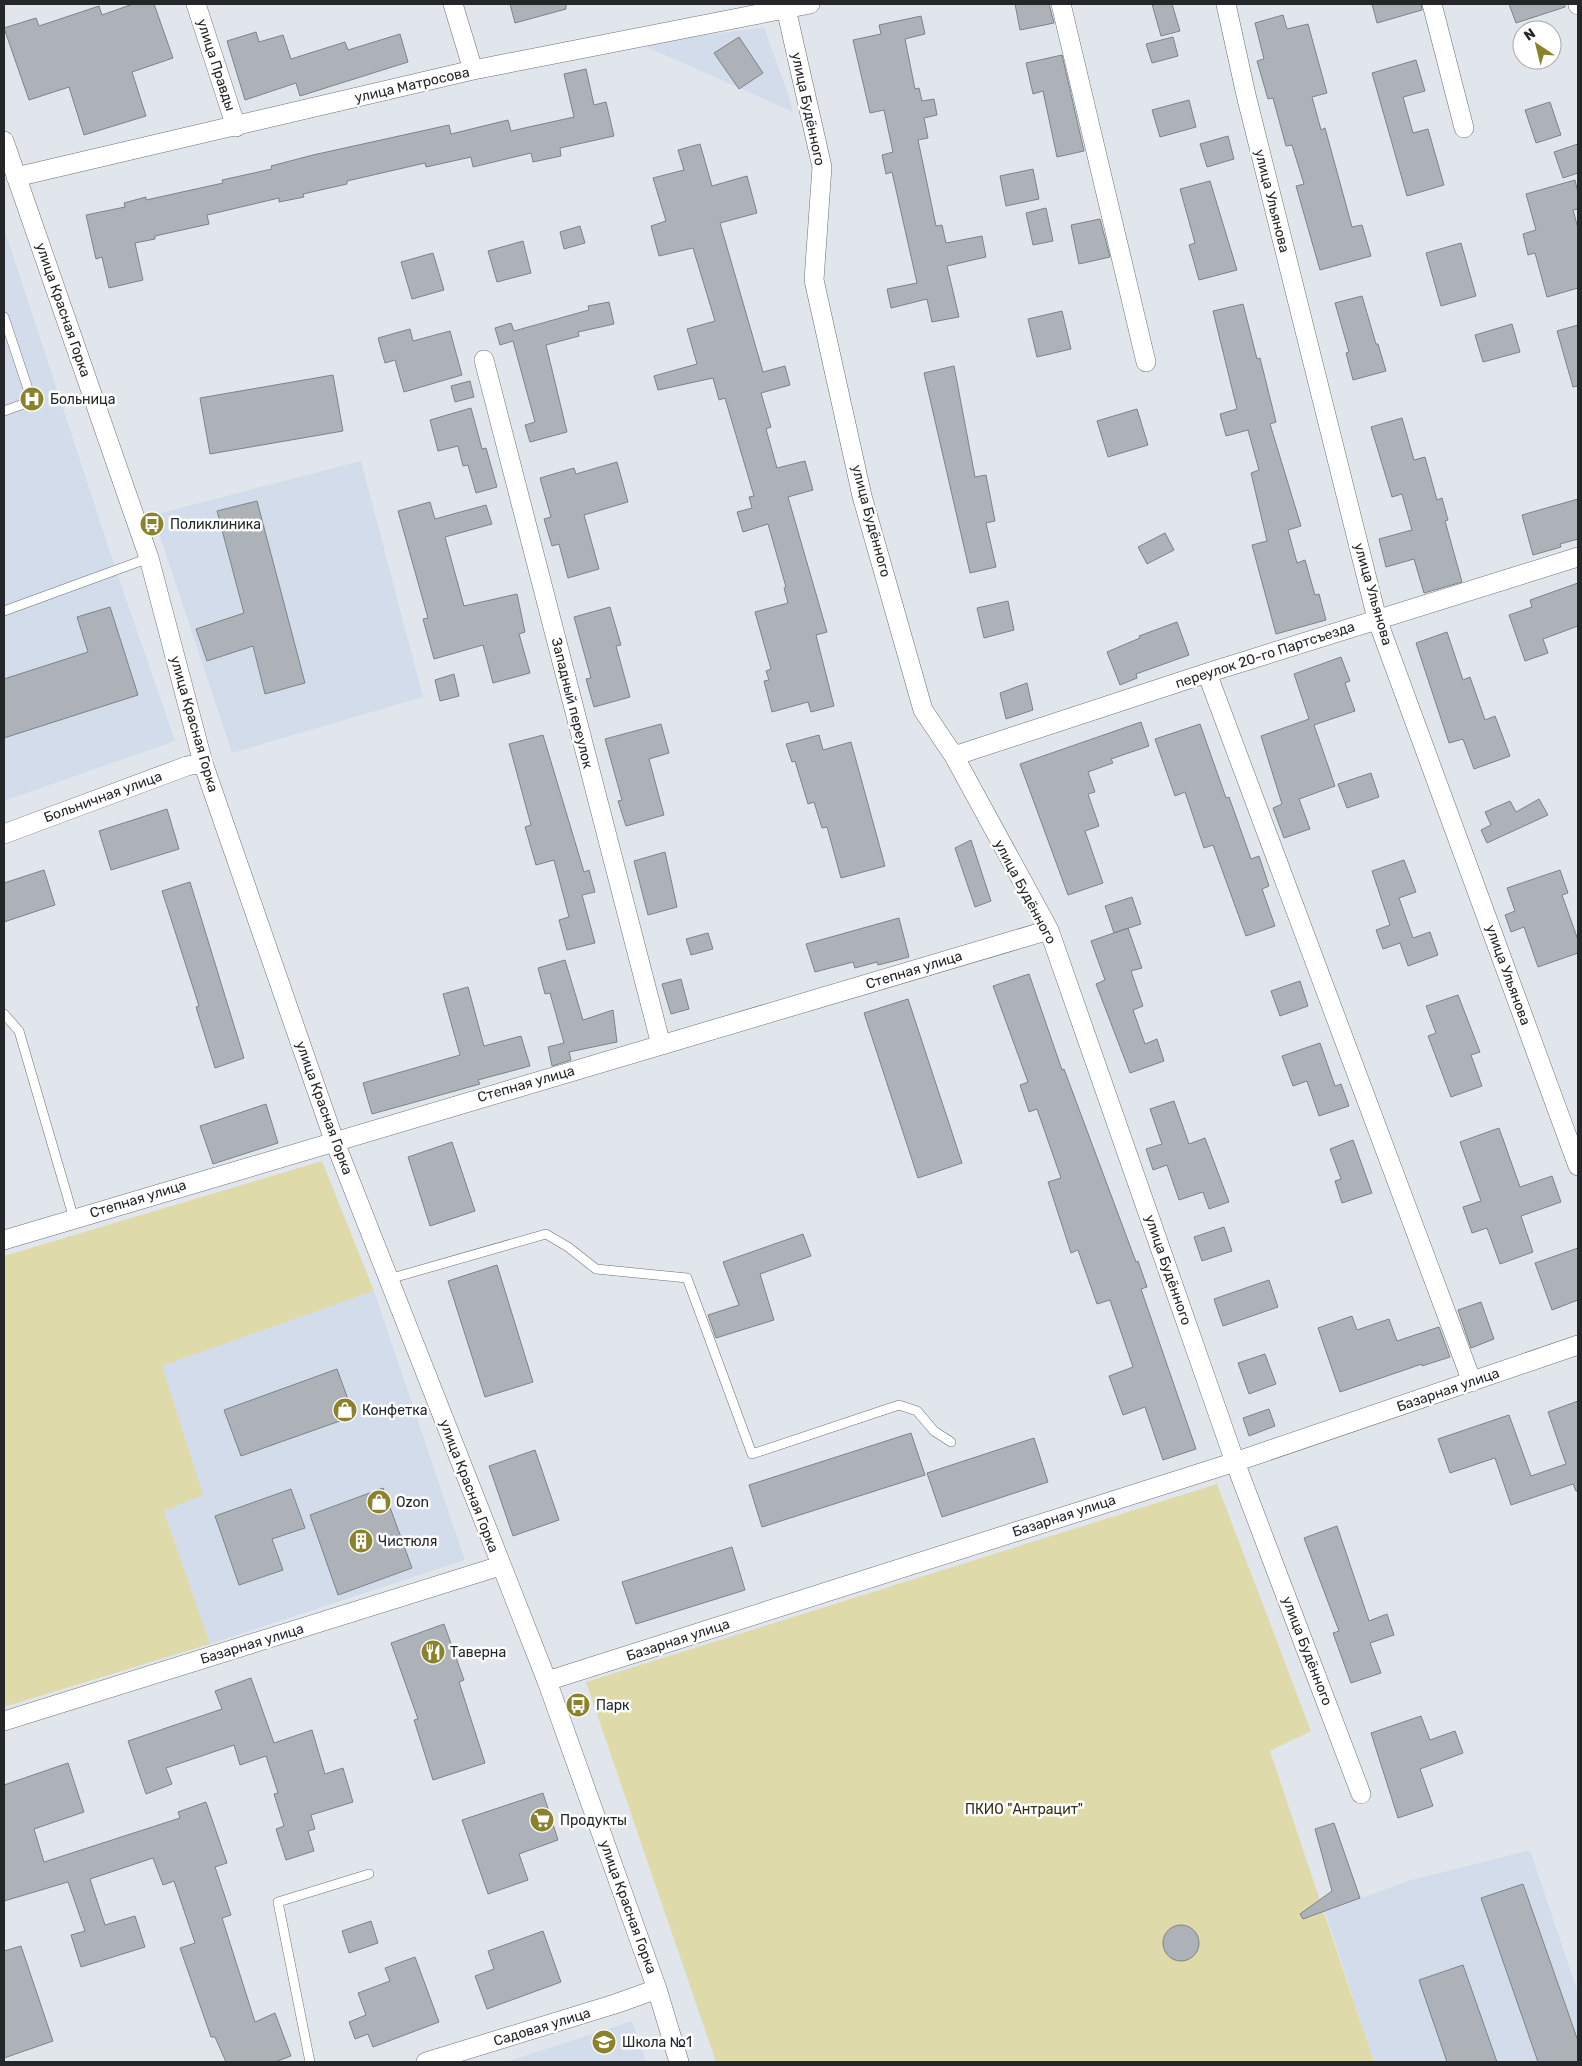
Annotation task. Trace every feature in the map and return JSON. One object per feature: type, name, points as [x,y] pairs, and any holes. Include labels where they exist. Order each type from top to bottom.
[{"type":"street","name":"улица Правды","points":[[196,4],[236,127]]},
{"type":"street","points":[[453,4],[473,70]]},
{"type":"street","name":"улица Матросова","points":[[16,177],[473,70],[786,7],[810,4]]},
{"type":"street","points":[[1061,4],[1146,362]]},
{"type":"street","name":"улица Ульянова","points":[[1226,4],[1248,105],[1377,619],[1578,1166]]},
{"type":"street","points":[[1432,4],[1464,128]]},
{"type":"street","name":"улица Будённого","points":[[786,7],[822,167],[814,280],[862,496],[923,710],[954,756],[1049,930],[1234,1462],[1361,1794]]},
{"type":"street","name":"улица Красная Горка","points":[[4,141],[149,558],[203,763],[334,1140],[547,1682],[657,1989],[679,2062]]},
{"type":"street","name":"Западный переулок","points":[[484,360],[661,1045]]},
{"type":"street","name":"переулок 20-го Партсъезда","points":[[954,756],[1207,673],[1578,557]]},
{"type":"street","points":[[1207,673],[1472,1382]]},
{"type":"street","name":"Больничная улица","points":[[4,834],[187,766],[203,763]]},
{"type":"street","name":"Степная улица","points":[[4,1240],[334,1140],[1049,930]]},
{"type":"street","name":"Базарная улица","points":[[547,1682],[1234,1462],[1578,1345]]},
{"type":"street","name":"Базарная улица","points":[[4,1721],[500,1566]]},
{"type":"street","name":"Садовая улица","points":[[426,2062],[615,2004],[657,1989]]},
{"type":"lane","points":[[4,317],[32,401],[4,411]]},
{"type":"lane","points":[[4,611],[149,558]]},
{"type":"lane","points":[[4,1014],[20,1031],[74,1219]]},
{"type":"lane","points":[[389,1279],[546,1234],[568,1247],[596,1269],[687,1278],[752,1454],[898,1405],[918,1411],[934,1431],[951,1442]]},
{"type":"lane","points":[[310,2062],[278,1902],[369,1874]]},
{"type":"shaded area","points":[[764,27],[793,112],[640,44]]},
{"type":"shaded area","name":"Больница","points":[[4,228],[116,570],[175,741],[4,801]]},
{"type":"shaded area","points":[[361,461],[423,697],[232,753],[153,515]]},
{"type":"shaded area","points":[[374,1291],[465,1560],[210,1644],[164,1511],[162,1366]]},
{"type":"shaded area","points":[[1530,1850],[1578,1993],[1578,2062],[1374,2062],[1325,1911],[1411,1880]]},
{"type":"shaded area","name":"Школа №1","points":[[632,2021],[646,2062],[506,2062]]},
{"type":"green space","points":[[322,1161],[374,1291],[162,1366],[203,1495],[164,1511],[210,1644],[4,1707],[4,1256]]},
{"type":"green space","name":"ПКИО \"Антрацит\"","points":[[1217,1484],[1311,1731],[1270,1751],[1374,2062],[716,2062],[586,1682]]},
{"type":"building","points":[[133,4],[154,4],[173,58],[132,72],[146,116],[84,135],[69,87],[29,100],[4,28],[36,18],[39,26],[99,6],[102,15]]},
{"type":"building","points":[[510,4],[566,4],[566,9],[515,23]]},
{"type":"building","points":[[1015,4],[1049,4],[1054,23],[1020,30]]},
{"type":"building","points":[[1152,4],[1172,4],[1180,31],[1161,36]]},
{"type":"building","points":[[1372,4],[1421,4],[1422,10],[1377,23]]},
{"type":"building","points":[[1509,4],[1565,4],[1565,7],[1525,20],[1515,20]]},
{"type":"building","points":[[1283,15],[1287,29],[1308,24],[1327,93],[1312,97],[1321,130],[1325,128],[1352,227],[1362,225],[1371,256],[1320,270],[1296,186],[1304,184],[1292,145],[1286,146],[1273,98],[1268,99],[1257,61],[1264,59],[1255,23]]},
{"type":"building","points":[[921,16],[925,34],[905,39],[915,89],[919,88],[922,101],[934,99],[937,115],[924,118],[928,138],[918,140],[936,226],[942,225],[946,243],[982,236],[986,257],[947,266],[959,317],[932,322],[927,299],[891,308],[887,289],[917,283],[892,172],[886,174],[882,155],[893,152],[884,110],[870,113],[853,40],[881,34],[879,25]]},
{"type":"building","points":[[256,32],[259,42],[283,35],[291,59],[345,42],[348,50],[400,34],[408,62],[300,96],[296,83],[245,100],[227,41]]},
{"type":"building","points":[[739,37],[763,73],[739,89],[714,53]]},
{"type":"building","points":[[1173,37],[1178,56],[1152,63],[1146,44]]},
{"type":"building","points":[[1062,55],[1084,151],[1057,157],[1043,91],[1033,94],[1026,63]]},
{"type":"building","points":[[1416,60],[1425,91],[1403,97],[1413,133],[1428,129],[1444,185],[1407,196],[1372,73]]},
{"type":"building","points":[[586,69],[594,105],[606,102],[614,136],[560,148],[561,156],[533,162],[531,153],[473,167],[471,157],[426,167],[425,163],[347,181],[347,184],[303,194],[304,197],[279,202],[279,198],[207,215],[209,224],[155,236],[155,239],[135,243],[143,280],[109,288],[102,257],[96,259],[86,215],[125,207],[124,203],[146,197],[146,200],[223,183],[222,180],[272,169],[271,166],[313,155],[449,125],[451,134],[508,120],[511,131],[574,117],[564,74]]},
{"type":"building","points":[[1189,100],[1196,127],[1160,137],[1152,110]]},
{"type":"building","points":[[1550,102],[1561,135],[1536,143],[1525,110]]},
{"type":"building","points":[[1228,136],[1234,159],[1207,167],[1200,144]]},
{"type":"building","points":[[700,144],[712,186],[747,176],[757,213],[720,223],[763,372],[785,366],[790,385],[761,393],[771,427],[766,429],[777,468],[805,461],[813,490],[788,497],[827,632],[816,635],[834,706],[811,712],[808,702],[772,712],[764,681],[769,680],[766,671],[771,669],[755,612],[788,603],[784,588],[786,587],[768,524],[743,532],[737,512],[752,508],[749,497],[754,496],[725,398],[719,400],[713,378],[658,390],[654,376],[697,364],[687,329],[715,321],[693,248],[659,256],[651,226],[666,221],[653,178],[684,170],[678,150]]},
{"type":"building","points":[[1578,144],[1578,173],[1563,178],[1554,152]]},
{"type":"building","points":[[1033,169],[1039,199],[1006,206],[1000,176]]},
{"type":"building","points":[[1575,180],[1578,193],[1578,209],[1573,210],[1578,228],[1578,288],[1547,297],[1535,253],[1528,255],[1523,234],[1536,230],[1526,194]]},
{"type":"building","points":[[1210,181],[1237,270],[1199,280],[1189,245],[1195,243],[1180,189]]},
{"type":"building","points":[[1046,208],[1053,241],[1033,245],[1026,213]]},
{"type":"building","points":[[1100,219],[1110,257],[1079,264],[1071,225]]},
{"type":"building","points":[[580,226],[585,243],[564,249],[560,232]]},
{"type":"building","points":[[523,241],[531,273],[497,282],[488,251]]},
{"type":"building","points":[[1461,243],[1476,296],[1441,306],[1426,253]]},
{"type":"building","points":[[433,253],[444,290],[412,299],[401,262]]},
{"type":"building","points":[[1362,296],[1386,371],[1353,380],[1346,353],[1349,352],[1335,303]]},
{"type":"building","points":[[609,302],[614,324],[578,332],[579,336],[546,345],[567,432],[530,442],[525,425],[535,422],[513,341],[500,345],[495,328],[511,323],[514,331],[589,310],[588,306]]},
{"type":"building","points":[[1243,304],[1257,359],[1260,358],[1276,422],[1270,424],[1301,526],[1288,530],[1297,563],[1305,560],[1315,595],[1319,594],[1326,620],[1276,634],[1252,545],[1267,541],[1251,473],[1259,470],[1248,430],[1226,436],[1220,414],[1237,409],[1213,311]]},
{"type":"building","points":[[1062,311],[1071,349],[1037,357],[1028,319]]},
{"type":"building","points":[[1512,324],[1520,352],[1483,362],[1475,335]]},
{"type":"building","points":[[1578,325],[1578,386],[1573,387],[1557,331]]},
{"type":"building","points":[[410,329],[413,341],[450,331],[462,375],[404,392],[395,360],[385,363],[378,338]]},
{"type":"building","points":[[954,366],[975,477],[986,475],[995,521],[986,523],[996,567],[970,573],[924,373]]},
{"type":"building","points":[[333,375],[343,431],[210,454],[200,398]]},
{"type":"building","points":[[470,381],[474,397],[455,402],[451,386]]},
{"type":"building","points":[[471,408],[482,449],[486,448],[497,487],[476,493],[468,465],[463,466],[458,446],[438,451],[430,420]]},
{"type":"building","points":[[1137,409],[1148,445],[1108,457],[1097,421]]},
{"type":"building","points":[[1402,418],[1414,460],[1425,457],[1437,500],[1442,498],[1448,520],[1445,521],[1462,582],[1424,593],[1414,559],[1386,567],[1379,539],[1412,530],[1402,494],[1392,497],[1371,427]]},
{"type":"building","points":[[617,462],[628,502],[584,515],[599,569],[568,578],[559,544],[552,546],[544,519],[551,517],[540,478],[574,468],[576,474]]},
{"type":"building","points":[[1578,499],[1578,539],[1560,544],[1561,547],[1533,555],[1522,515]]},
{"type":"building","points":[[257,501],[305,683],[265,694],[253,646],[207,661],[196,629],[244,613],[217,511]]},
{"type":"building","points":[[430,502],[435,519],[486,505],[492,524],[445,537],[464,606],[517,594],[525,632],[519,634],[530,673],[493,683],[483,645],[434,659],[423,619],[428,618],[398,511]]},
{"type":"building","points":[[1165,533],[1174,550],[1147,564],[1138,547]]},
{"type":"building","points":[[1578,583],[1578,626],[1543,639],[1548,653],[1525,661],[1509,615],[1532,607],[1530,600]]},
{"type":"building","points":[[1008,601],[1014,630],[984,638],[977,608]]},
{"type":"building","points":[[110,607],[138,695],[4,738],[4,679],[88,652],[77,617]]},
{"type":"building","points":[[610,607],[621,645],[616,646],[630,697],[594,707],[586,679],[591,678],[574,617]]},
{"type":"building","points":[[1177,622],[1189,655],[1136,674],[1137,678],[1120,685],[1107,652],[1140,638],[1139,636]]},
{"type":"building","points":[[1447,632],[1463,680],[1470,677],[1485,720],[1495,716],[1510,756],[1474,769],[1463,739],[1449,743],[1416,643]]},
{"type":"building","points":[[1341,657],[1350,681],[1345,683],[1355,711],[1314,725],[1335,786],[1299,799],[1310,829],[1284,838],[1273,808],[1282,804],[1261,736],[1309,719],[1294,674]]},
{"type":"building","points":[[454,674],[459,696],[440,701],[435,680]]},
{"type":"building","points":[[1027,683],[1033,710],[1006,719],[1000,693]]},
{"type":"building","points":[[1141,722],[1149,746],[1111,759],[1113,763],[1088,772],[1095,792],[1088,794],[1099,826],[1085,831],[1103,883],[1068,895],[1020,764]]},
{"type":"building","points":[[661,724],[669,753],[649,759],[664,815],[626,826],[618,801],[622,800],[605,739]]},
{"type":"building","points":[[1200,724],[1226,798],[1229,797],[1251,859],[1259,856],[1269,886],[1262,889],[1275,926],[1246,936],[1213,845],[1204,848],[1185,792],[1175,796],[1155,739]]},
{"type":"building","points":[[543,735],[584,872],[589,870],[595,892],[582,895],[595,943],[567,950],[559,920],[569,917],[554,860],[536,865],[525,827],[531,825],[509,744]]},
{"type":"building","points":[[819,735],[823,750],[851,742],[885,866],[841,878],[827,827],[822,828],[814,802],[808,804],[795,761],[792,762],[786,744]]},
{"type":"building","points":[[1371,773],[1379,797],[1347,808],[1338,784]]},
{"type":"building","points":[[1539,799],[1548,815],[1487,843],[1481,830],[1491,825],[1485,812],[1510,801],[1516,812]]},
{"type":"building","points":[[167,809],[179,849],[111,870],[99,831]]},
{"type":"building","points":[[971,840],[991,901],[975,907],[955,848]]},
{"type":"building","points":[[665,852],[677,907],[648,915],[634,861]]},
{"type":"building","points":[[1404,860],[1416,892],[1399,898],[1413,938],[1430,932],[1438,955],[1408,966],[1400,943],[1383,949],[1376,930],[1390,925],[1372,871]]},
{"type":"building","points":[[44,870],[55,905],[4,922],[4,883]]},
{"type":"building","points":[[1560,870],[1568,893],[1562,895],[1578,940],[1578,953],[1538,967],[1524,927],[1511,932],[1505,915],[1515,911],[1507,888]]},
{"type":"building","points":[[190,882],[244,1058],[215,1068],[196,1007],[199,1006],[162,891]]},
{"type":"building","points":[[1132,897],[1141,924],[1114,933],[1105,906]]},
{"type":"building","points":[[899,918],[909,957],[878,965],[877,962],[855,968],[853,962],[815,972],[806,944]]},
{"type":"building","points":[[1128,928],[1142,968],[1131,971],[1143,1006],[1133,1010],[1145,1044],[1157,1039],[1164,1061],[1130,1073],[1096,984],[1105,980],[1091,941]]},
{"type":"building","points":[[708,933],[713,949],[691,955],[686,939]]},
{"type":"building","points":[[565,960],[583,1020],[613,1010],[617,1042],[569,1052],[571,1060],[552,1066],[548,1047],[564,1043],[550,993],[545,994],[538,968]]},
{"type":"building","points":[[1029,974],[1062,1070],[1064,1069],[1136,1262],[1138,1261],[1147,1287],[1141,1289],[1196,1449],[1163,1460],[1145,1407],[1123,1415],[1109,1376],[1133,1367],[1110,1300],[1097,1304],[1078,1250],[1071,1253],[1048,1182],[1061,1178],[1037,1109],[1029,1112],[1020,1085],[1028,1082],[993,986]]},
{"type":"building","points":[[681,979],[689,1009],[671,1014],[662,984]]},
{"type":"building","points":[[1300,981],[1308,1006],[1280,1016],[1271,991]]},
{"type":"building","points":[[468,987],[484,1046],[521,1036],[530,1066],[478,1080],[480,1084],[372,1114],[363,1083],[460,1055],[443,994]]},
{"type":"building","points":[[1458,995],[1480,1052],[1471,1055],[1482,1086],[1451,1097],[1428,1036],[1436,1033],[1426,1006]]},
{"type":"building","points":[[908,999],[962,1163],[918,1178],[864,1013]]},
{"type":"building","points":[[1320,1043],[1335,1086],[1341,1084],[1349,1106],[1319,1116],[1307,1081],[1293,1086],[1282,1056]]},
{"type":"building","points":[[1174,1101],[1189,1144],[1205,1138],[1229,1202],[1209,1209],[1203,1192],[1179,1200],[1167,1165],[1153,1170],[1146,1149],[1162,1144],[1150,1109]]},
{"type":"building","points":[[266,1104],[278,1143],[213,1164],[200,1126]]},
{"type":"building","points":[[1499,1128],[1520,1187],[1552,1176],[1561,1202],[1521,1216],[1533,1252],[1500,1264],[1487,1228],[1472,1233],[1463,1207],[1481,1201],[1460,1142]]},
{"type":"building","points":[[1353,1140],[1372,1193],[1342,1203],[1335,1181],[1341,1179],[1330,1149]]},
{"type":"building","points":[[452,1142],[475,1211],[430,1226],[408,1157]]},
{"type":"building","points":[[1224,1227],[1232,1251],[1202,1261],[1194,1237]]},
{"type":"building","points":[[803,1234],[811,1256],[760,1274],[774,1320],[716,1338],[708,1315],[739,1305],[723,1262]]},
{"type":"building","points":[[1578,1248],[1578,1300],[1552,1310],[1535,1263]]},
{"type":"building","points":[[497,1265],[533,1382],[485,1397],[448,1281]]},
{"type":"building","points":[[1269,1280],[1278,1307],[1223,1326],[1214,1299]]},
{"type":"building","points":[[1481,1302],[1494,1339],[1471,1348],[1458,1310]]},
{"type":"building","points":[[1352,1316],[1357,1330],[1389,1319],[1397,1341],[1439,1327],[1450,1357],[1422,1366],[1422,1364],[1340,1392],[1318,1328]]},
{"type":"building","points":[[1265,1354],[1276,1384],[1249,1394],[1238,1363]]},
{"type":"building","points":[[337,1369],[354,1416],[241,1456],[224,1410]]},
{"type":"building","points":[[1578,1401],[1578,1491],[1576,1491],[1573,1484],[1511,1505],[1495,1458],[1450,1473],[1438,1439],[1509,1415],[1531,1476],[1566,1464],[1548,1412]]},
{"type":"building","points":[[1269,1409],[1275,1426],[1249,1436],[1243,1418]]},
{"type":"building","points":[[911,1433],[925,1475],[762,1527],[749,1485]]},
{"type":"building","points":[[1034,1438],[1048,1482],[942,1517],[927,1473]]},
{"type":"building","points":[[535,1450],[559,1520],[513,1536],[489,1466]]},
{"type":"building","name":"Чистюля","points":[[383,1488],[412,1568],[338,1595],[310,1515]]},
{"type":"building","points":[[291,1489],[305,1528],[272,1539],[283,1570],[239,1585],[215,1516]]},
{"type":"building","points":[[1337,1526],[1369,1621],[1387,1614],[1394,1635],[1370,1643],[1381,1673],[1351,1683],[1333,1633],[1339,1631],[1304,1538]]},
{"type":"building","points":[[732,1547],[745,1590],[636,1624],[622,1582]]},
{"type":"building","points":[[444,1624],[464,1680],[459,1682],[485,1763],[433,1780],[414,1720],[418,1719],[391,1643]]},
{"type":"building","points":[[251,1678],[274,1743],[312,1730],[325,1774],[343,1768],[353,1802],[311,1815],[315,1829],[308,1831],[314,1851],[286,1860],[276,1829],[284,1826],[274,1794],[278,1793],[266,1756],[240,1765],[234,1745],[166,1768],[172,1784],[146,1794],[128,1741],[222,1709],[215,1691]]},
{"type":"building","points":[[1421,1716],[1430,1740],[1455,1731],[1463,1753],[1420,1769],[1433,1806],[1398,1818],[1371,1733]]},
{"type":"building","points":[[68,1763],[84,1812],[34,1829],[44,1862],[180,1818],[178,1812],[206,1802],[227,1863],[215,1867],[231,1915],[222,1918],[255,2022],[275,2013],[291,2056],[275,2062],[226,2062],[215,2037],[211,2037],[180,1948],[195,1943],[174,1881],[163,1885],[153,1858],[90,1879],[105,1925],[135,1916],[145,1947],[81,1967],[71,1935],[85,1931],[68,1882],[4,1901],[4,1785]]},
{"type":"building","points":[[543,1793],[558,1840],[519,1854],[528,1880],[488,1894],[462,1820]]},
{"type":"building","points":[[1334,1823],[1360,1898],[1303,1919],[1300,1914],[1332,1891],[1315,1829]]},
{"type":"building","points":[[1523,1884],[1578,2041],[1578,2062],[1538,2062],[1481,1898]]},
{"type":"building","points":[[371,1921],[378,1943],[349,1953],[342,1931]]},
{"type":"building","points":[[1181,1925],[1188,1926],[1194,1930],[1198,1936],[1198,1950],[1194,1956],[1188,1960],[1181,1961],[1174,1960],[1168,1956],[1164,1950],[1163,1943],[1164,1936],[1168,1930],[1174,1926]]},
{"type":"building","points":[[543,1931],[561,1982],[487,2009],[475,1976],[494,1969],[488,1951]]},
{"type":"building","points":[[21,1946],[53,2041],[4,2058],[4,1951]]},
{"type":"building","points":[[415,1957],[439,2022],[373,2047],[368,2034],[355,2039],[349,2022],[366,2015],[358,1993],[390,1981],[385,1968]]},
{"type":"building","points":[[1463,1965],[1497,2062],[1447,2062],[1419,1980]]},
{"type":"place","name":"Больница","points":[[32,399]]},
{"type":"place","name":"Поликлиника","points":[[152,524]]},
{"type":"place","name":"Конфетка","points":[[345,1410]]},
{"type":"place","name":"Ozon","points":[[379,1502]]},
{"type":"place","name":"Чистюля","points":[[361,1541]]},
{"type":"place","name":"Таверна","points":[[433,1652]]},
{"type":"place","name":"Парк","points":[[578,1705]]},
{"type":"place","name":"Продукты","points":[[542,1820]]},
{"type":"place","name":"Школа №1","points":[[604,2042]]}]
